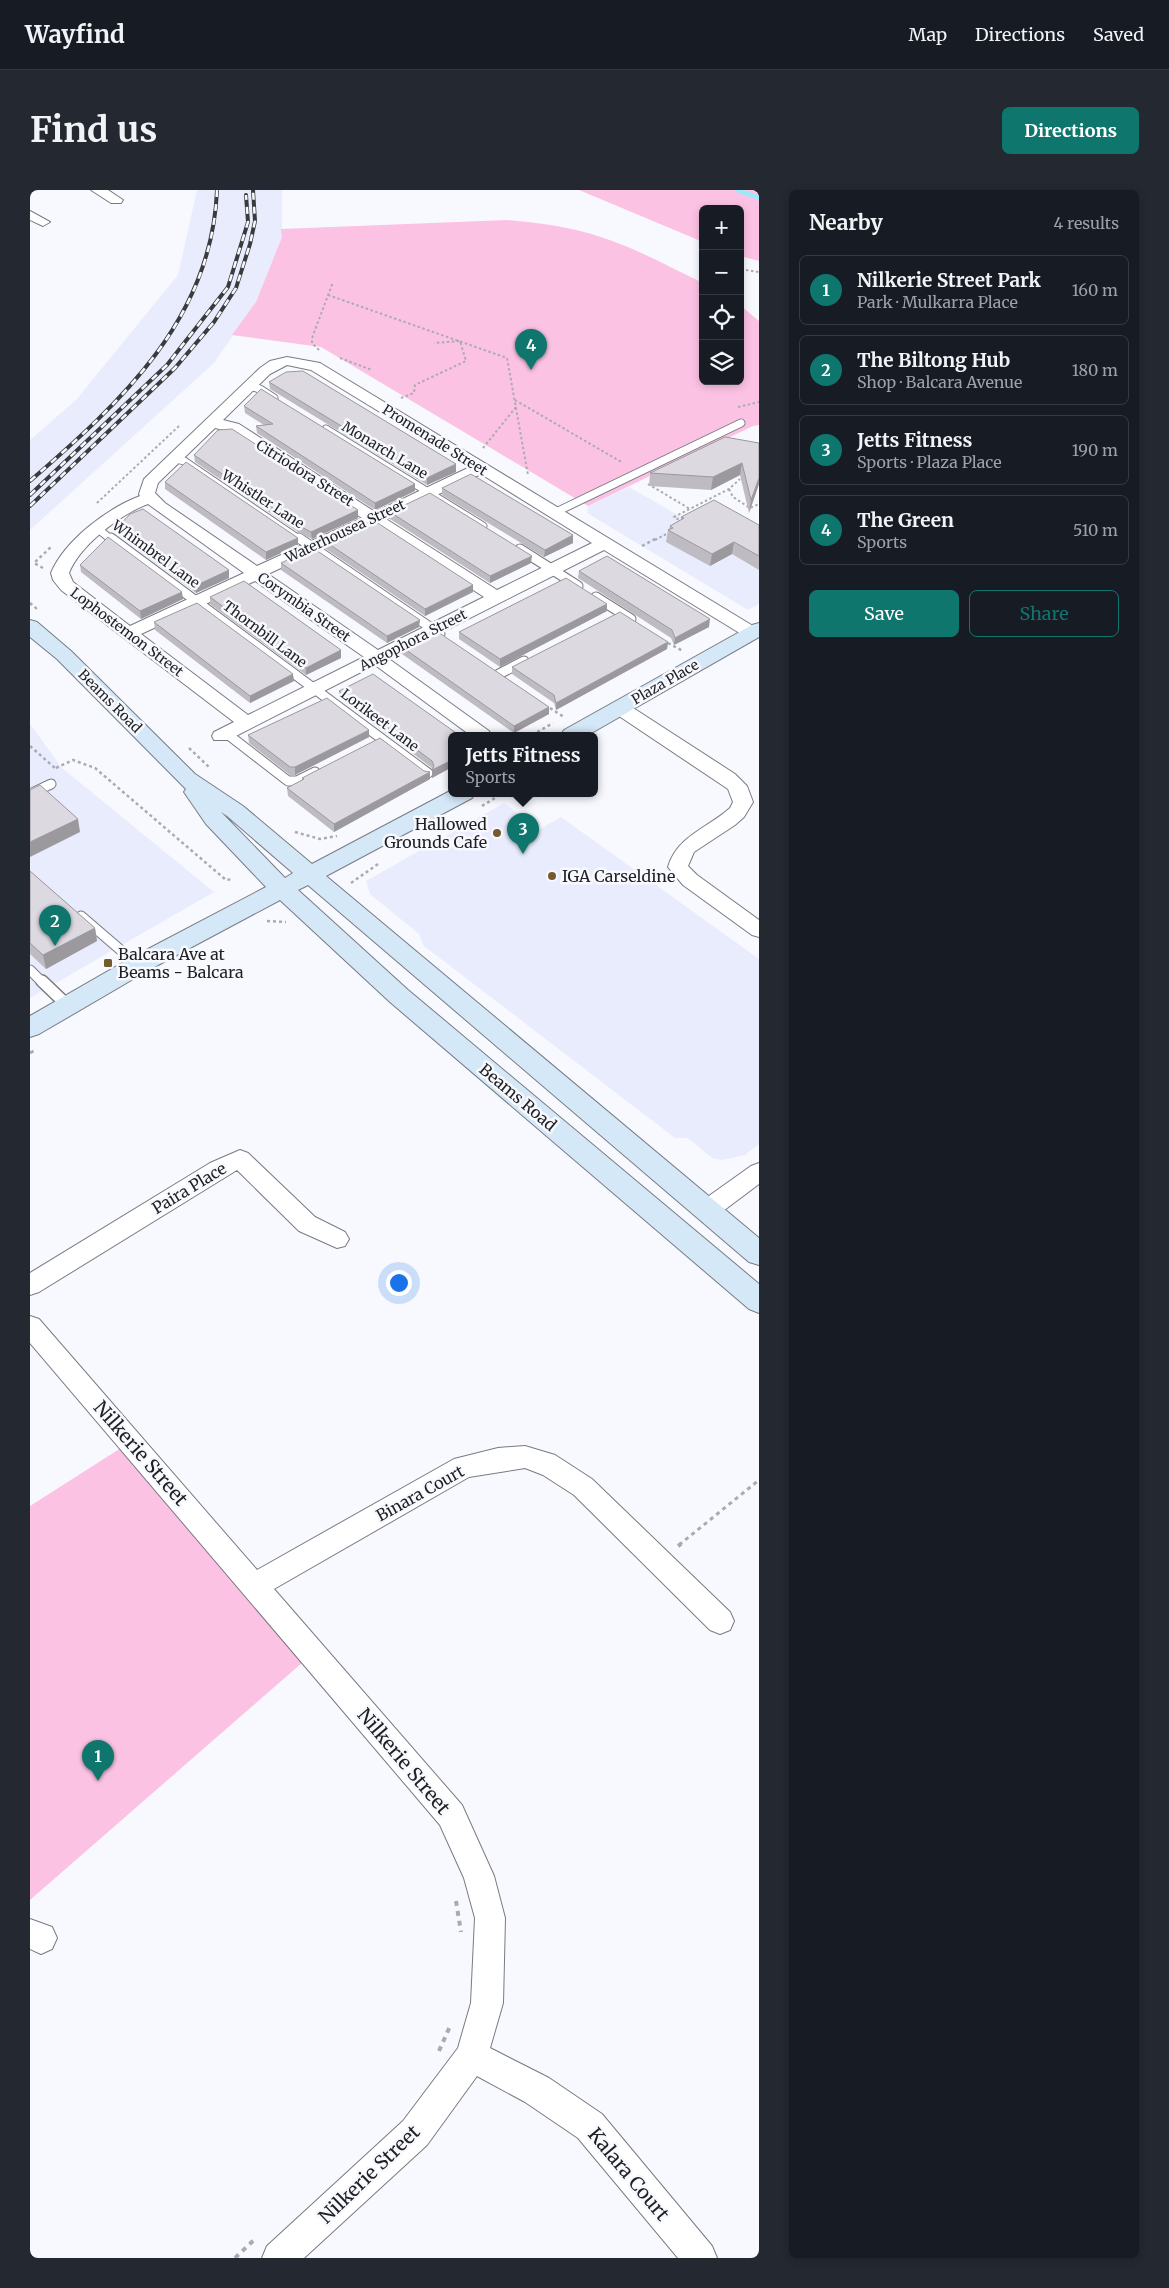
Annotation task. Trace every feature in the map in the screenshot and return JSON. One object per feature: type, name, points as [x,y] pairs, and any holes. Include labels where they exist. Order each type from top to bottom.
[{"type":"main road","name":"Beams Road","points":[[30,626],[77,668],[187,779],[214,819],[281,888],[399,996],[759,1301]]},
{"type":"main road","name":"Plaza Place","points":[[568,726],[620,708],[756,631]]},
{"type":"main road","name":"Beams Road","points":[[187,779],[235,811],[429,978],[759,1254]]},
{"type":"main road","points":[[30,1028],[138,965],[456,797]]},
{"type":"street","points":[[98,190],[116,200]]},
{"type":"street","points":[[30,215],[43,222]]},
{"type":"street","name":"Promenade Street","points":[[150,498],[147,486],[173,458],[275,364],[292,361],[315,366],[554,513],[756,631]]},
{"type":"street","name":"Citriodora Street","points":[[210,422],[233,427],[497,598]]},
{"type":"street","name":"Waterhousea Street","points":[[129,633],[480,468]]},
{"type":"street","name":"Lophostemon Street","points":[[150,498],[125,508],[98,529],[65,562],[60,570],[61,578],[67,586],[247,723]]},
{"type":"street","name":"Corymbia Street","points":[[150,498],[478,732]]},
{"type":"street","name":"Angophora Street","points":[[224,734],[376,658],[440,634],[497,598],[606,544]]},
{"type":"street","points":[[620,708],[728,778],[737,786],[743,802],[740,810],[729,821],[686,848],[680,857],[678,867],[690,880],[759,930]]},
{"type":"street","name":"Paira Place","points":[[30,1285],[218,1169],[240,1159],[307,1224],[337,1239]]},
{"type":"street","points":[[707,1210],[759,1172]]},
{"type":"street","name":"Nilkerie Street","points":[[30,1326],[451,1815],[479,1876],[490,1918],[487,2003],[472,2056],[415,2133],[279,2258]]},
{"type":"street","name":"Binara Court","points":[[254,1586],[464,1467],[496,1460],[532,1458],[558,1470],[583,1487],[660,1560],[720,1621]]},
{"type":"street","name":"Kalara Court","points":[[472,2056],[537,2090],[590,2126],[700,2258]]},
{"type":"lane","points":[[249,386],[260,389],[285,404]]},
{"type":"lane","points":[[554,513],[741,423]]},
{"type":"lane","name":"Monarch Lane","points":[[319,425],[488,529]]},
{"type":"lane","name":"Whistler Lane","points":[[173,458],[184,461],[313,546],[440,634]]},
{"type":"lane","name":"Whimbrel Lane","points":[[98,529],[198,601]]},
{"type":"lane","points":[[512,544],[668,643]]},
{"type":"lane","name":"Thornbill Lane","points":[[198,601],[315,689]]},
{"type":"lane","points":[[611,617],[619,612]]},
{"type":"lane","points":[[499,674],[534,656]]},
{"type":"lane","name":"Lorikeet Lane","points":[[315,689],[377,740],[428,773]]},
{"type":"lane","points":[[224,734],[288,781],[297,781],[322,768]]},
{"type":"lane","points":[[30,794],[51,784]]},
{"type":"lane","points":[[69,906],[138,965]]},
{"type":"lane","points":[[30,970],[67,1005]]},
{"type":"path","points":[[746,270],[759,272]]},
{"type":"path","points":[[322,352],[315,348],[312,338],[333,282]]},
{"type":"path","points":[[328,295],[507,358],[528,476]]},
{"type":"path","points":[[434,343],[460,341]]},
{"type":"path","points":[[408,402],[401,398],[414,393],[415,384],[466,361],[460,341]]},
{"type":"path","points":[[340,358],[372,370]]},
{"type":"path","points":[[336,359],[344,364]]},
{"type":"path","points":[[515,400],[624,464]]},
{"type":"path","points":[[490,452],[483,448],[516,406]]},
{"type":"path","points":[[521,471],[528,476]]},
{"type":"path","points":[[508,485],[528,476]]},
{"type":"path","points":[[678,528],[686,524],[674,517],[729,489],[732,484],[740,479]]},
{"type":"path","points":[[640,480],[690,509]]},
{"type":"path","points":[[729,489],[733,498],[750,508],[759,504]]},
{"type":"path","points":[[640,548],[670,532]]},
{"type":"path","points":[[668,643],[683,652]]},
{"type":"path","points":[[550,708],[568,726]]},
{"type":"path","points":[[30,746],[56,769]]},
{"type":"path","points":[[47,773],[73,760],[94,768],[226,880],[234,879]]},
{"type":"path","points":[[205,763],[212,769]]},
{"type":"path","points":[[290,829],[303,836],[320,839],[344,833]]},
{"type":"path","points":[[660,1560],[759,1480]]},
{"type":"path","points":[[455,1891],[461,1934]]},
{"type":"path","points":[[437,2056],[454,2016]]},
{"type":"path","points":[[235,2258],[263,2232]]},
{"type":"shaded area","points":[[197,190],[282,190],[282,237],[256,302],[214,363],[30,530],[30,440],[76,400],[178,275]]},
{"type":"shaded area","points":[[579,190],[759,190],[759,261],[744,257],[744,205],[699,205],[699,240]]},
{"type":"shaded area","points":[[507,220],[555,226],[614,242],[699,281],[699,385],[744,385],[744,308],[759,321],[759,425],[753,426],[588,506],[321,347],[232,335],[256,302],[282,237],[281,229]]},
{"type":"shaded area","points":[[629,487],[683,518],[759,532],[759,604],[748,610],[587,513],[588,506]]},
{"type":"shaded area","points":[[30,724],[62,768],[214,892],[30,998]]},
{"type":"shaded area","points":[[504,803],[540,829],[561,817],[759,959],[759,1144],[745,1155],[722,1160],[712,1158],[688,1138],[675,1138],[424,946],[419,934],[370,894],[366,881]]},
{"type":"shaded area","points":[[121,1448],[303,1662],[30,1900],[30,1506]]},
{"type":"building","points":[[303,371],[456,464],[427,478],[269,382],[286,372]]},
{"type":"building","points":[[261,389],[415,484],[375,503],[256,426],[273,424],[244,406]]},
{"type":"building","points":[[232,429],[358,510],[311,532],[194,455],[218,430]]},
{"type":"building","points":[[725,437],[759,443],[759,478],[751,500],[742,463],[713,477],[650,473]]},
{"type":"building","points":[[186,462],[298,538],[266,552],[165,482]]},
{"type":"building","points":[[471,474],[573,535],[545,550],[442,488]]},
{"type":"building","points":[[430,493],[532,556],[490,576],[390,512]]},
{"type":"building","points":[[714,500],[759,525],[759,556],[734,542],[712,554],[668,530],[673,528],[670,526],[684,518],[681,517]]},
{"type":"building","points":[[143,509],[229,570],[195,586],[117,528],[130,514]]},
{"type":"building","points":[[373,520],[473,585],[425,609],[326,542]]},
{"type":"building","points":[[108,537],[182,592],[140,611],[80,565]]},
{"type":"building","points":[[313,548],[420,620],[387,636],[281,563]]},
{"type":"building","points":[[607,556],[710,619],[675,638],[672,630],[579,571]]},
{"type":"building","points":[[566,578],[607,604],[500,659],[459,632]]},
{"type":"building","points":[[244,581],[341,650],[306,668],[210,597]]},
{"type":"building","points":[[197,603],[293,674],[250,696],[154,622]]},
{"type":"building","points":[[620,612],[668,642],[556,703],[554,695],[512,667]]},
{"type":"building","points":[[435,630],[549,707],[514,726],[402,647]]},
{"type":"building","points":[[373,674],[455,732],[448,732],[448,762],[432,770],[434,766],[432,761],[339,691]]},
{"type":"building","points":[[327,698],[369,730],[295,767],[290,767],[248,735]]},
{"type":"building","points":[[380,738],[424,771],[430,772],[334,824],[287,788],[304,779],[302,778]]},
{"type":"building","points":[[40,785],[78,819],[30,842],[30,790]]},
{"type":"building","points":[[30,871],[95,928],[43,955],[30,943]]},
{"type":"waterway","points":[[737,190],[759,198]]},
{"type":"railway","points":[[30,481],[97,420],[128,388],[156,354],[180,318],[198,279],[211,236],[217,190]]},
{"type":"railway","points":[[30,506],[175,368],[214,322],[236,288],[250,244],[255,221],[253,190]]},
{"type":"railway","points":[[30,495],[167,365],[228,287],[248,222],[246,195]]},
{"type":"place","name":"The Green","points":[[531,370]]},
{"type":"place","name":"Hallowed Grounds Cafe","points":[[497,833]]},
{"type":"place","name":"Jetts Fitness","points":[[523,854]]},
{"type":"place","name":"IGA Carseldine","points":[[552,876]]},
{"type":"place","name":"The Biltong Hub","points":[[55,946]]},
{"type":"place","name":"Balcara Ave at Beams - Balcara","points":[[108,963]]},
{"type":"place","name":"Nilkerie Street Park","points":[[98,1781]]}]
